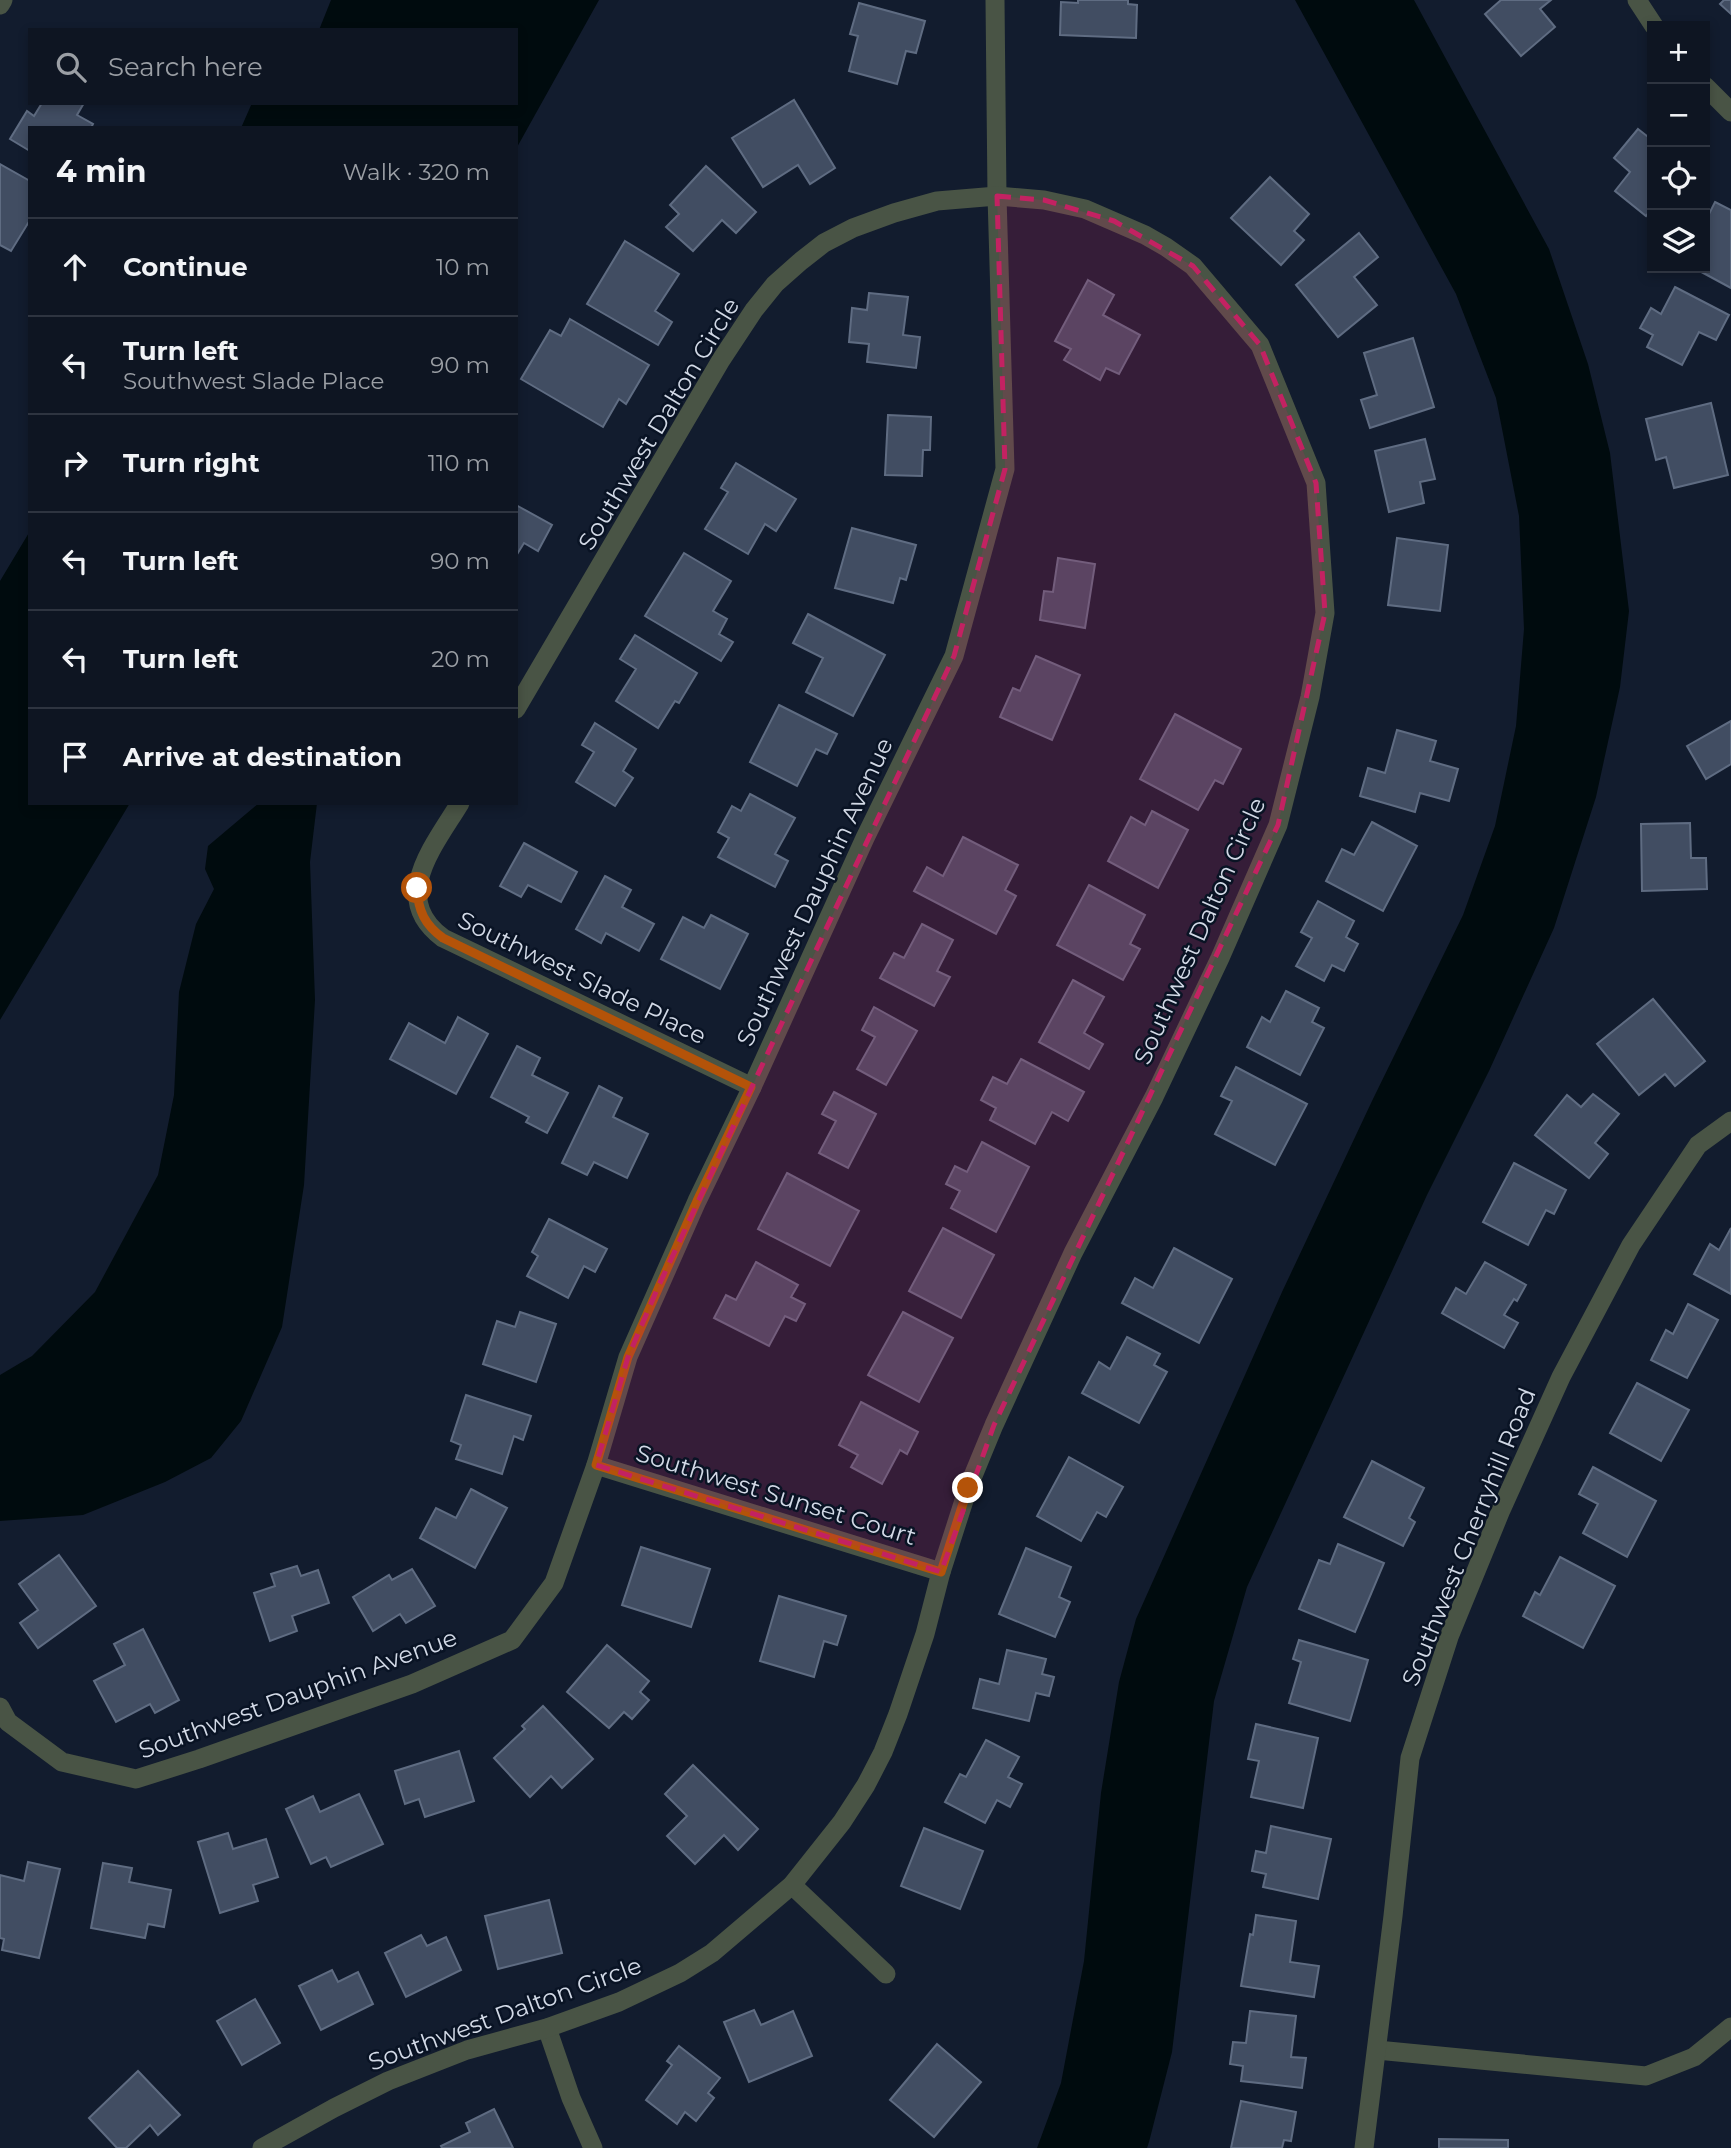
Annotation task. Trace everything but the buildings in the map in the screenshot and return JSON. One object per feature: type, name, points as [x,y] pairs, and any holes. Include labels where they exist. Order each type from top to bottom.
[{"type":"street","points":[[0,5],[3,0]]},
{"type":"street","name":"Southwest Dauphin Avenue","points":[[0,1707],[8,1722],[62,1762],[136,1779],[412,1684],[512,1640],[554,1583],[596,1465],[628,1357],[865,838],[954,656],[1005,469],[997,196],[995,0]]},
{"type":"street","points":[[1636,0],[1651,21]]},
{"type":"street","points":[[1710,91],[1731,111]]},
{"type":"street","name":"Southwest Dalton Circle","points":[[262,2148],[388,2081],[467,2050],[547,2028],[619,2002],[680,1973],[712,1953],[792,1885],[842,1822],[866,1785],[883,1752],[925,1634],[941,1572],[968,1488],[999,1413],[1073,1253],[1154,1097],[1220,958],[1278,825],[1310,696],[1325,613],[1316,484],[1260,345],[1193,266],[1166,247],[1084,209],[1044,200],[997,196],[937,201],[853,228],[824,243],[775,284],[721,360],[518,706]]},
{"type":"street","name":"Southwest Slade Place","points":[[459,805],[419,875],[417,901],[421,915],[430,929],[443,938],[751,1087]]},
{"type":"street","name":"Southwest Cherryhill Road","points":[[1364,2148],[1410,1758],[1449,1637],[1561,1377],[1631,1245],[1698,1145],[1731,1121]]},
{"type":"street","name":"Southwest Sunset Court","points":[[596,1465],[941,1572]]},
{"type":"street","points":[[792,1885],[886,1974]]},
{"type":"street","points":[[1377,2050],[1646,2076],[1694,2057],[1731,2027]]},
{"type":"street","points":[[547,2028],[571,2098],[593,2148]]},
{"type":"highlighted area","points":[[997,196],[1044,200],[1114,221],[1193,266],[1260,345],[1316,483],[1325,613],[1278,825],[994,1425],[941,1572],[596,1465],[628,1357],[659,1285],[954,656],[1005,469]]},
{"type":"shaded area","points":[[331,0],[599,0],[518,145],[518,126],[242,126],[251,105],[518,105],[518,28],[320,28]]},
{"type":"shaded area","points":[[1295,0],[1414,0],[1549,249],[1588,364],[1610,453],[1629,611],[1620,687],[1596,797],[1554,928],[1489,1071],[1427,1195],[1247,1587],[1214,1701],[1172,2052],[1147,2148],[1037,2148],[1061,2083],[1084,1961],[1101,1793],[1119,1682],[1136,1619],[1282,1292],[1463,915],[1495,826],[1516,726],[1524,629],[1519,516],[1496,398],[1456,294]]},
{"type":"shaded area","points":[[28,534],[28,805],[129,805],[0,1020],[0,581]]},
{"type":"shaded area","points":[[257,805],[317,805],[310,862],[315,1000],[304,1185],[282,1327],[241,1421],[211,1458],[165,1482],[83,1515],[0,1521],[0,1375],[32,1356],[95,1292],[158,1175],[174,1095],[179,992],[196,924],[214,889],[205,869],[208,846]]},
{"type":"route","points":[[417,888],[421,915],[430,929],[443,938],[751,1087],[628,1357],[596,1465],[941,1572],[968,1488]]}]
